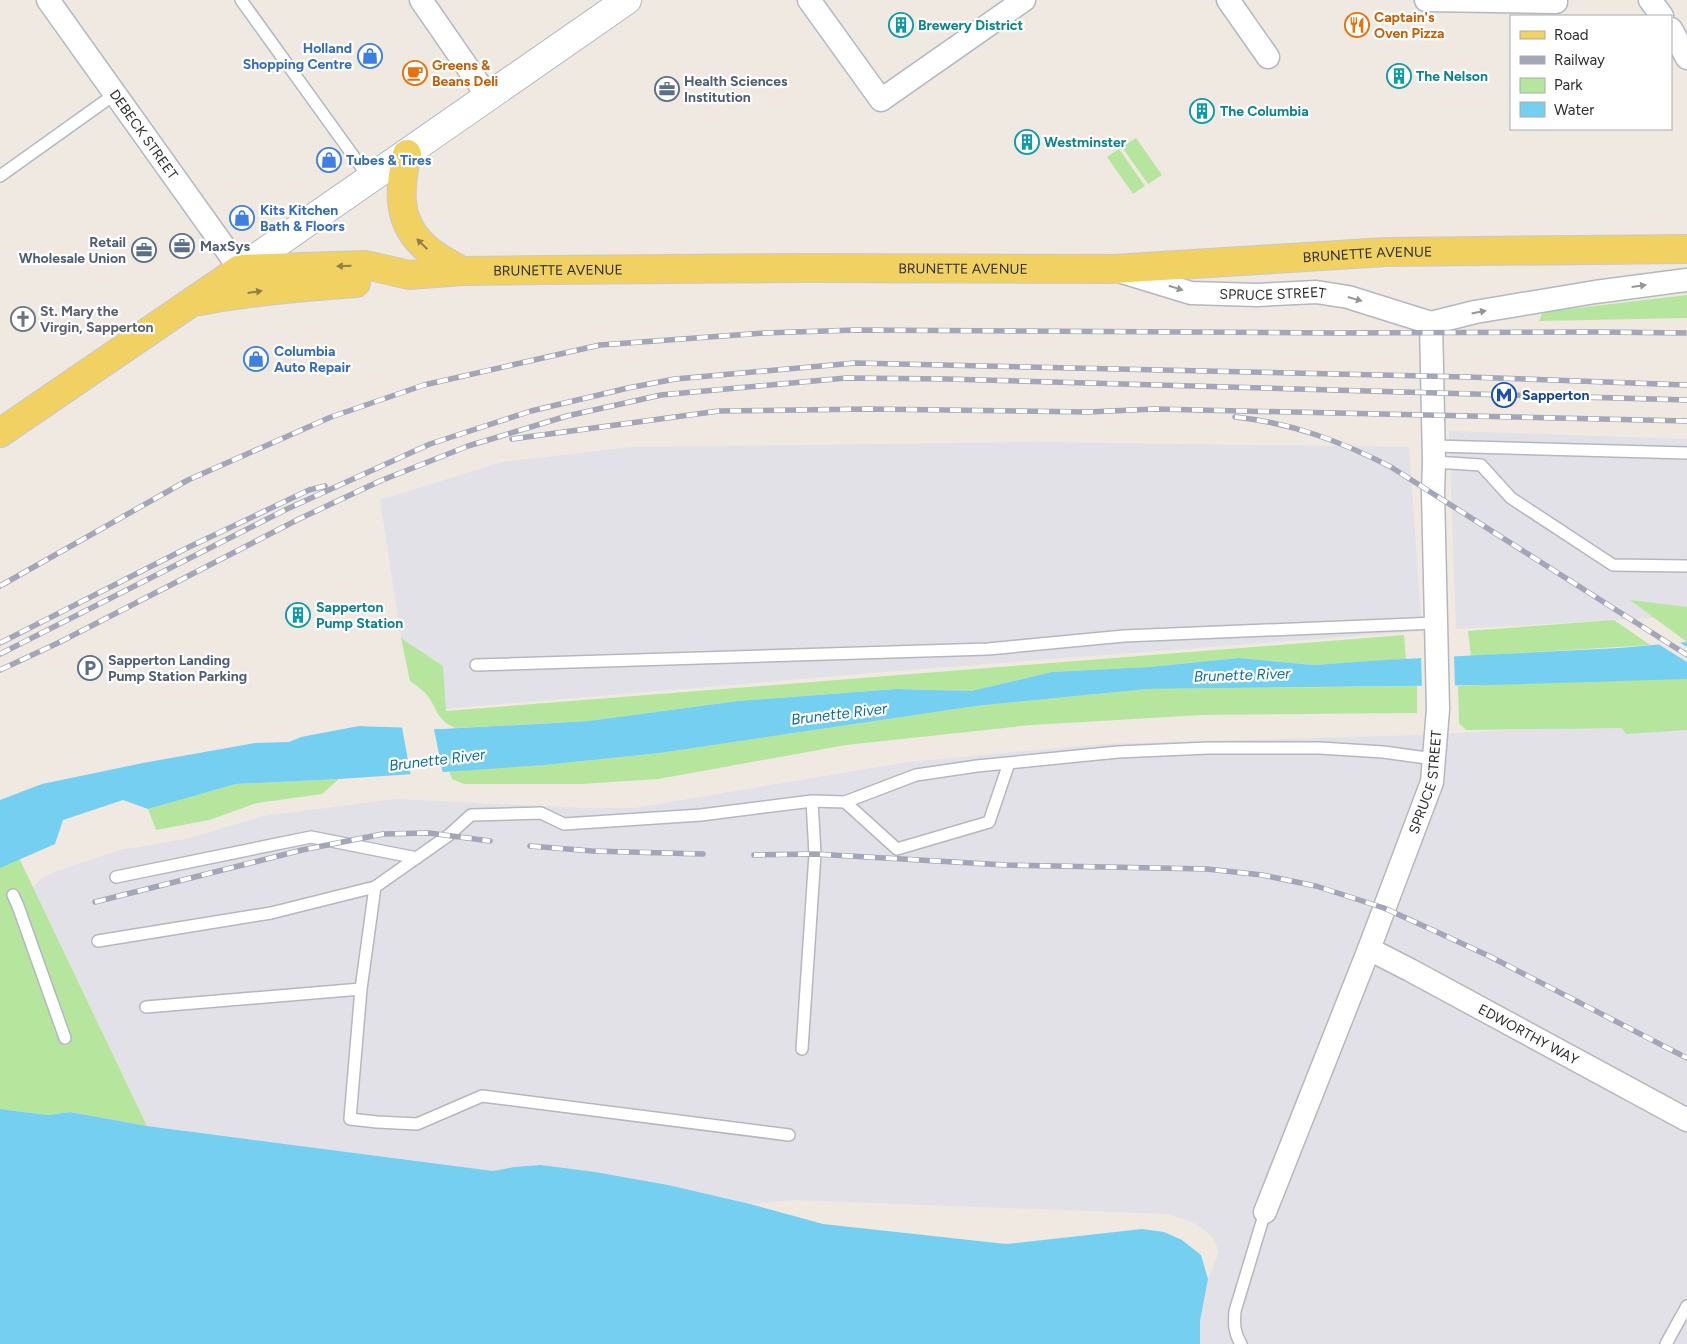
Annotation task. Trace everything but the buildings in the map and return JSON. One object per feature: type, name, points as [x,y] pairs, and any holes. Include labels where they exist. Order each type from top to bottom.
[{"type":"main road","points":[[407,154],[401,179],[401,199],[404,216],[413,235],[426,249],[462,272]]},
{"type":"main road","name":"BRUNETTE AVENUE","points":[[240,269],[366,265],[409,275],[462,272],[810,268],[1113,269],[1386,252],[1687,250]]},
{"type":"main road","points":[[0,433],[240,269]]},
{"type":"main road","points":[[189,303],[233,294],[279,288],[358,283],[409,275]]},
{"type":"street","name":"DEBECK STREET","points":[[48,0],[240,269]]},
{"type":"street","points":[[421,0],[488,97]]},
{"type":"street","points":[[240,269],[627,0]]},
{"type":"street","points":[[809,0],[881,100],[1024,0]]},
{"type":"street","points":[[1228,0],[1268,56]]},
{"type":"street","points":[[1426,0],[1556,2]]},
{"type":"street","points":[[1650,0],[1661,15]]},
{"type":"street","points":[[1672,31],[1687,58]]},
{"type":"street","name":"SPRUCE STREET","points":[[1113,269],[1191,292],[1258,296],[1316,292],[1348,296],[1431,323],[1438,709],[1432,782],[1369,950],[1265,1212]]},
{"type":"street","points":[[1431,323],[1484,311],[1595,292],[1687,280]]},
{"type":"street","name":"EDWORTHY WAY","points":[[1369,950],[1410,970],[1687,1120]]},
{"type":"lane","points":[[241,0],[370,180]]},
{"type":"lane","points":[[0,176],[116,94]]},
{"type":"lane","points":[[1434,454],[1687,453]]},
{"type":"lane","points":[[1434,454],[1481,464],[1511,498],[1613,565],[1687,566]]},
{"type":"lane","points":[[476,665],[988,649],[1124,636],[1436,622]]},
{"type":"lane","points":[[98,941],[271,913],[375,887],[449,835],[471,815],[541,813],[564,824],[701,815],[812,801],[844,802],[916,775],[1008,763],[1118,752],[1208,748],[1320,748],[1383,752],[1434,759]]},
{"type":"lane","points":[[844,802],[897,849],[989,822],[1008,763]]},
{"type":"lane","points":[[802,1049],[815,854],[812,801]]},
{"type":"lane","points":[[116,877],[311,838],[417,858]]},
{"type":"lane","points":[[375,887],[361,989],[350,1119],[417,1124],[482,1096],[789,1135]]},
{"type":"lane","points":[[13,896],[65,1038]]},
{"type":"lane","points":[[146,1006],[361,989]]},
{"type":"lane","points":[[1241,1344],[1234,1326],[1235,1311],[1265,1212]]},
{"type":"lane","points":[[1666,1344],[1687,1306]]},
{"type":"shaded area","points":[[1449,431],[1687,439],[1687,616],[1456,629]]},
{"type":"shaded area","points":[[1039,442],[1409,447],[1422,631],[934,668],[441,709],[443,666],[401,638],[380,500],[502,462],[633,447]]},
{"type":"shaded area","points":[[1687,720],[1687,1344],[1200,1344],[1200,1321],[1208,1279],[1219,1252],[1213,1237],[1194,1223],[1169,1214],[793,1200],[750,1204],[668,1185],[541,1165],[493,1171],[147,1126],[33,887],[42,878],[60,870],[120,850],[186,839],[264,816],[396,799],[585,808],[635,808],[908,762],[1101,744],[1421,735]]},
{"type":"green space","points":[[1136,138],[1162,175],[1148,184],[1122,147]]},
{"type":"green space","points":[[1119,149],[1145,186],[1133,194],[1107,157]]},
{"type":"green space","points":[[1687,295],[1687,318],[1539,321],[1543,312]]},
{"type":"green space","points":[[1630,600],[1687,607],[1687,642]]},
{"type":"green space","points":[[1614,620],[1650,645],[1471,656],[1468,631]]},
{"type":"green space","points":[[1404,635],[1406,659],[1314,665],[1239,658],[1149,667],[1052,672],[971,691],[896,689],[738,701],[590,721],[455,728],[440,717],[426,694],[410,681],[401,638],[443,666],[446,711]]},
{"type":"green space","points":[[1687,679],[1687,730],[1626,734],[1622,728],[1466,730],[1459,723],[1458,686]]},
{"type":"green space","points":[[1417,686],[1417,713],[1202,715],[1031,725],[846,745],[658,779],[581,784],[464,784],[452,779],[449,771],[545,765],[660,753],[976,706],[1147,689]]},
{"type":"green space","points":[[339,779],[322,794],[257,803],[209,820],[156,830],[148,809],[236,784]]},
{"type":"green space","points":[[0,841],[20,860],[147,1126],[70,1112],[48,1115],[0,1109]]},
{"type":"water","name":"Brunette River","points":[[1687,642],[1687,679],[1489,685],[1147,689],[976,706],[660,753],[545,765],[236,784],[148,809],[123,800],[63,820],[55,844],[0,868],[0,790],[175,750],[313,730],[359,726],[441,729],[589,721],[738,701],[896,689],[971,691],[1052,672],[1149,667],[1239,658],[1314,665],[1619,648]]},
{"type":"water","points":[[0,1109],[48,1115],[70,1112],[147,1126],[493,1171],[541,1165],[595,1172],[668,1185],[750,1204],[823,1224],[1006,1244],[1142,1229],[1164,1232],[1182,1240],[1201,1255],[1208,1279],[1200,1321],[1200,1344],[0,1344]]},
{"type":"pier","points":[[1676,640],[1687,647],[1687,662],[1655,642]]},
{"type":"pier","points":[[1454,654],[1455,688],[1422,688],[1421,655]]},
{"type":"pier","points":[[277,720],[313,727],[359,723],[450,726],[455,728],[434,729],[443,774],[411,777],[402,727],[359,726],[301,737],[289,742],[255,743],[143,763],[42,784],[0,800],[0,788],[132,746],[174,747]]},
{"type":"railway","points":[[0,586],[188,480],[331,417],[424,385],[600,345],[764,333],[856,330],[1687,333]]},
{"type":"railway","points":[[0,654],[287,509],[430,444],[531,411],[675,379],[855,363],[1468,377],[1687,385]]},
{"type":"railway","points":[[0,670],[60,642],[299,519],[380,481],[468,446],[567,416],[661,395],[846,378],[947,379],[1687,400]]},
{"type":"railway","points":[[512,439],[719,411],[871,409],[1088,412],[1155,409],[1687,421]]},
{"type":"railway","points":[[1235,417],[1276,424],[1315,434],[1391,467],[1687,655]]},
{"type":"railway","points":[[0,643],[189,547],[309,490],[325,486]]},
{"type":"railway","points":[[95,902],[302,850],[383,834],[429,833],[490,841]]},
{"type":"railway","points":[[530,846],[592,851],[703,854]]},
{"type":"railway","points":[[754,855],[815,854],[1006,865],[1207,869],[1262,875],[1316,886],[1384,908],[1489,956],[1687,1058]]},
{"type":"place","name":"Brewery District","points":[[901,25]]},
{"type":"place","name":"Captain's Oven Pizza","points":[[1357,25]]},
{"type":"place","name":"Holland Shopping Centre","points":[[370,56]]},
{"type":"place","name":"Greens & Beans Deli","points":[[415,73]]},
{"type":"place","name":"The Nelson","points":[[1399,76]]},
{"type":"place","name":"Health Sciences Institution","points":[[667,89]]},
{"type":"place","name":"The Columbia","points":[[1202,111]]},
{"type":"place","name":"Westminster","points":[[1027,142]]},
{"type":"place","name":"Tubes & Tires","points":[[329,160]]},
{"type":"place","name":"Kits Kitchen Bath & Floors","points":[[242,218]]},
{"type":"place","name":"MaxSys","points":[[182,246]]},
{"type":"place","name":"Retail Wholesale Union","points":[[144,250]]},
{"type":"place","name":"St. Mary the Virgin, Sapperton","points":[[23,319]]},
{"type":"place","name":"Columbia Auto Repair","points":[[256,359]]},
{"type":"place","name":"Sapperton","points":[[1504,395]]},
{"type":"place","name":"Sapperton Pump Station","points":[[298,615]]},
{"type":"place","name":"Sapperton Landing Pump Station Parking","points":[[90,668]]}]
